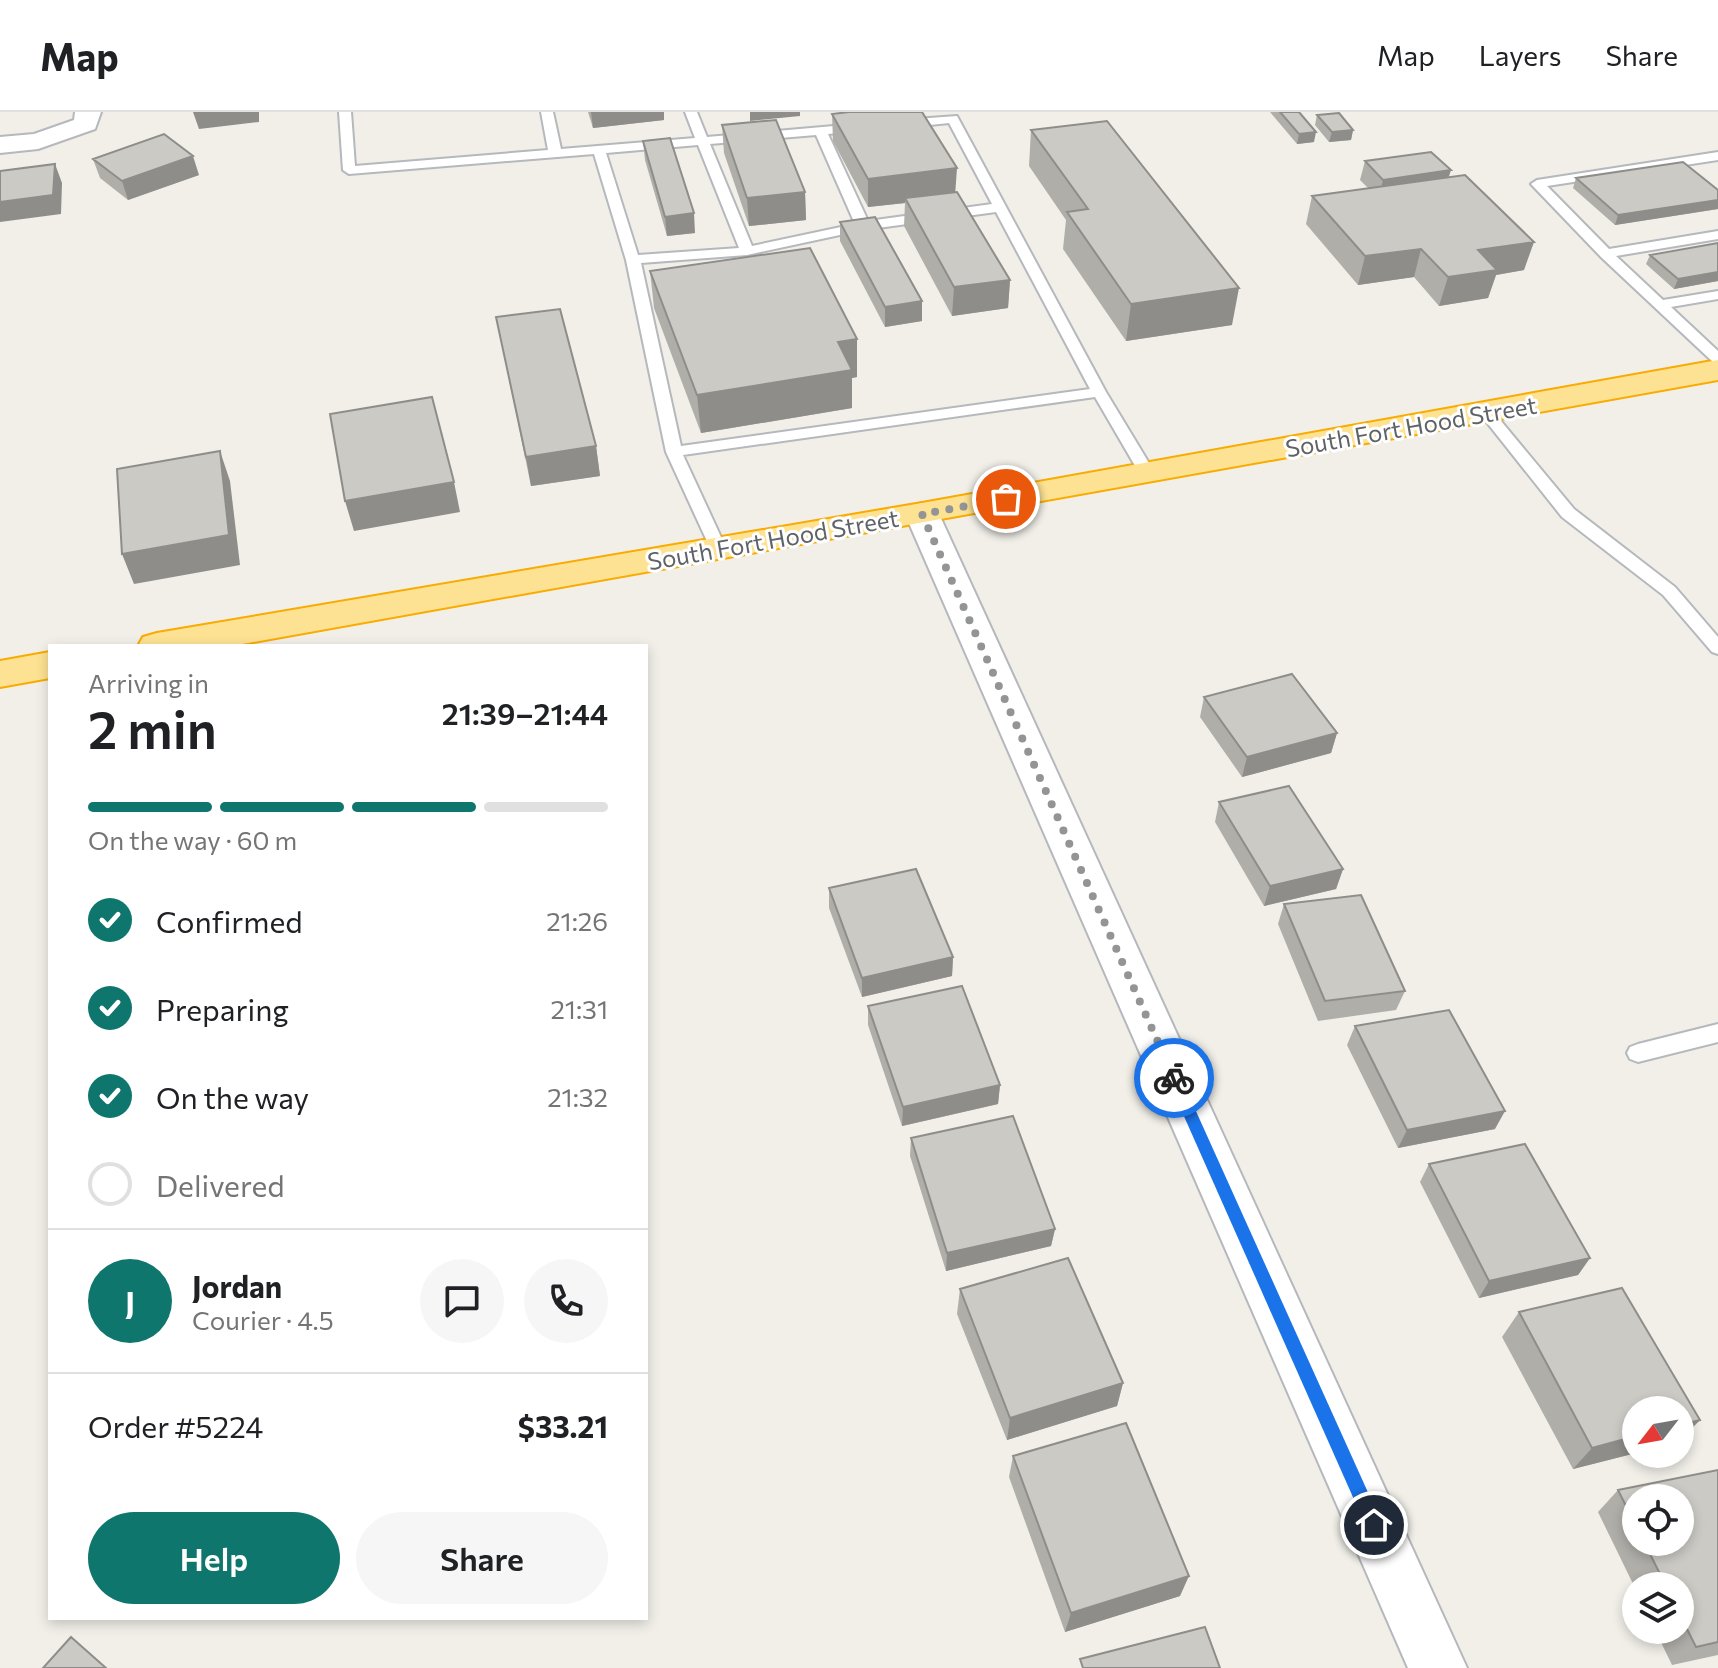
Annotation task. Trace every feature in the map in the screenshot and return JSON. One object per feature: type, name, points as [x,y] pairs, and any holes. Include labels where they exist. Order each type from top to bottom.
[{"type":"highway","name":"South Fort Hood Street","points":[[168,644],[922,514],[1718,370]]},
{"type":"highway","points":[[0,674],[48,665]]},
{"type":"street","points":[[0,145],[38,141],[86,124],[88,112]]},
{"type":"street","points":[[922,514],[1438,1668]]},
{"type":"lane","points":[[345,112],[349,170],[820,131],[882,125],[914,117],[953,119],[1099,392],[1147,473]]},
{"type":"lane","points":[[547,112],[555,153]]},
{"type":"lane","points":[[691,112],[747,251]]},
{"type":"lane","points":[[820,131],[863,226]]},
{"type":"lane","points":[[599,150],[633,260],[674,452],[718,548]]},
{"type":"lane","points":[[1717,157],[1537,184],[1718,359]]},
{"type":"lane","points":[[633,260],[747,251],[863,226],[1001,207]]},
{"type":"lane","points":[[1606,254],[1718,235]]},
{"type":"lane","points":[[1660,305],[1718,295]]},
{"type":"lane","points":[[674,452],[1099,392]]},
{"type":"lane","points":[[1486,412],[1568,513],[1669,591],[1718,648]]},
{"type":"lane","points":[[1638,1053],[1718,1033]]},
{"type":"building","points":[[922,112],[957,168],[868,179],[832,114]]},
{"type":"building","points":[[1280,112],[1299,112],[1316,132],[1299,134]]},
{"type":"building","points":[[1339,113],[1353,130],[1332,132],[1317,115]]},
{"type":"building","points":[[776,120],[805,192],[747,198],[722,125]]},
{"type":"building","points":[[1107,121],[1239,288],[1131,304],[1067,212],[1088,209],[1031,130]]},
{"type":"building","points":[[164,134],[193,156],[122,181],[93,159]]},
{"type":"building","points":[[670,138],[694,213],[665,217],[643,141]]},
{"type":"building","points":[[1431,152],[1451,170],[1383,180],[1365,161]]},
{"type":"building","points":[[1683,162],[1718,190],[1718,200],[1618,215],[1576,178]]},
{"type":"building","points":[[55,164],[53,195],[0,202],[0,171]]},
{"type":"building","points":[[1465,175],[1534,242],[1478,250],[1497,270],[1448,277],[1421,249],[1365,256],[1312,196]]},
{"type":"building","points":[[957,192],[1010,280],[954,287],[905,198]]},
{"type":"building","points":[[875,217],[922,301],[885,307],[840,222]]},
{"type":"building","points":[[1718,243],[1718,272],[1678,279],[1650,255]]},
{"type":"building","points":[[810,248],[857,339],[838,342],[852,370],[697,395],[650,271]]},
{"type":"building","points":[[560,309],[596,446],[526,457],[496,317]]},
{"type":"building","points":[[432,397],[454,482],[345,501],[330,414]]},
{"type":"building","points":[[220,451],[229,535],[122,554],[117,469]]},
{"type":"building","points":[[1292,674],[1337,733],[1247,757],[1204,697]]},
{"type":"building","points":[[1289,786],[1343,869],[1270,886],[1219,802]]},
{"type":"building","points":[[916,869],[953,957],[862,978],[829,888]]},
{"type":"building","points":[[1361,895],[1405,991],[1325,1001],[1284,904]]},
{"type":"building","points":[[962,986],[1000,1085],[903,1107],[868,1006]]},
{"type":"building","points":[[1449,1010],[1505,1111],[1407,1130],[1355,1026]]},
{"type":"building","points":[[1013,1116],[1055,1229],[947,1253],[911,1138]]},
{"type":"building","points":[[1525,1144],[1590,1258],[1489,1281],[1429,1164]]},
{"type":"building","points":[[1068,1258],[1123,1383],[1010,1418],[960,1289]]},
{"type":"building","points":[[1622,1288],[1686,1396],[1622,1396],[1622,1440],[1592,1448],[1519,1312]]},
{"type":"building","points":[[1126,1423],[1189,1576],[1071,1613],[1013,1456]]},
{"type":"building","points":[[1718,1470],[1718,1642],[1696,1647],[1694,1643],[1694,1572],[1659,1572],[1651,1556],[1694,1556],[1694,1484],[1648,1484]]},
{"type":"building","points":[[1205,1627],[1220,1668],[1083,1668],[1080,1659]]},
{"type":"building","points":[[71,1637],[106,1668],[43,1668]]},
{"type":"way so far","points":[[1006,499],[922,514],[1174,1078]]},
{"type":"route","points":[[1174,1078],[1374,1525]]}]
